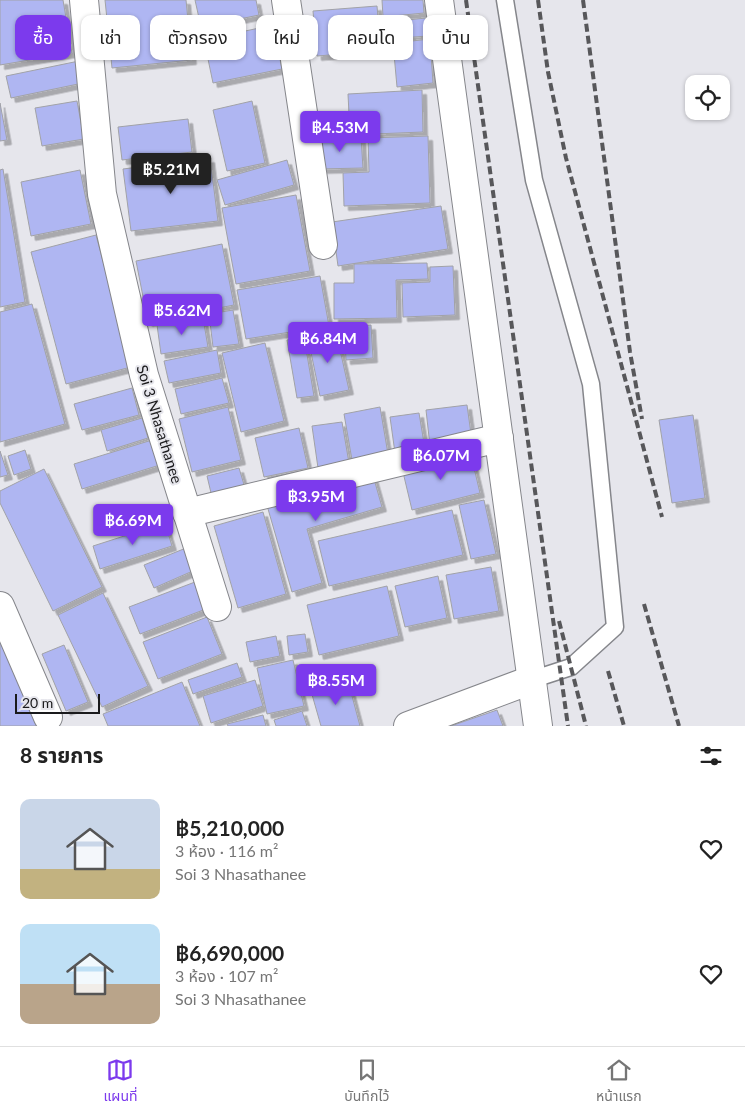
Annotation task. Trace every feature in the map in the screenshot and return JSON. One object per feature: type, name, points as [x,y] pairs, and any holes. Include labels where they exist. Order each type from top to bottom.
[{"type":"street","name":"Soi 3 Nhasathanee","points":[[84,0],[102,194],[144,375],[217,607]]},
{"type":"street","points":[[286,0],[323,245]]},
{"type":"street","points":[[439,0],[538,726]]},
{"type":"street","points":[[188,513],[499,438]]},
{"type":"street","points":[[0,606],[48,717]]},
{"type":"street","points":[[408,726],[531,680]]},
{"type":"lane","points":[[504,0],[534,180],[591,384],[615,627],[571,667],[531,680]]},
{"type":"building","points":[[0,0],[63,0],[66,15],[15,15],[15,60],[30,60],[0,65]]},
{"type":"building","points":[[105,0],[186,0],[188,15],[150,15],[150,60],[192,60],[112,68],[111,60],[140,60],[140,15],[107,15]]},
{"type":"building","points":[[195,0],[256,0],[259,15],[246,18],[246,15],[198,15]]},
{"type":"building","points":[[382,0],[423,0],[424,13],[383,15]]},
{"type":"building","points":[[377,6],[378,15],[328,15],[328,55],[318,56],[318,15],[313,15],[313,11]]},
{"type":"building","points":[[423,18],[423,36],[413,37],[413,19]]},
{"type":"building","points":[[256,29],[256,60],[280,60],[282,69],[213,83],[208,60],[246,60],[246,31]]},
{"type":"building","points":[[423,40],[423,60],[431,60],[433,83],[397,87],[395,60],[413,60],[413,41]]},
{"type":"building","points":[[79,61],[83,83],[11,98],[6,76]]},
{"type":"building","points":[[422,90],[423,132],[350,135],[348,94]]},
{"type":"building","points":[[77,101],[84,139],[42,146],[35,108]]},
{"type":"building","points":[[252,101],[265,163],[227,171],[213,110]]},
{"type":"building","points":[[0,103],[7,140],[0,141]]},
{"type":"building","points":[[188,119],[192,152],[122,160],[118,127]]},
{"type":"building","points":[[428,136],[430,203],[344,206],[343,173],[369,172],[368,138]]},
{"type":"building","points":[[361,137],[363,168],[319,169],[317,139]]},
{"type":"building","points":[[210,158],[218,221],[131,231],[123,169]]},
{"type":"building","points":[[287,160],[294,185],[225,205],[217,180]]},
{"type":"building","points":[[3,169],[25,302],[0,307],[0,170]]},
{"type":"building","points":[[80,170],[91,224],[31,236],[21,182]]},
{"type":"building","points":[[296,195],[310,271],[236,284],[222,208]]},
{"type":"building","points":[[441,206],[448,249],[338,266],[332,222]]},
{"type":"building","points":[[96,235],[131,367],[66,384],[31,252]]},
{"type":"building","points":[[222,244],[234,305],[148,322],[136,261]]},
{"type":"building","points":[[427,263],[428,279],[396,280],[397,318],[334,319],[334,283],[354,283],[354,264]]},
{"type":"building","points":[[453,266],[455,315],[403,317],[402,283],[430,282],[430,267]]},
{"type":"building","points":[[320,276],[329,326],[246,339],[237,290]]},
{"type":"building","points":[[32,304],[65,424],[0,442],[0,312]]},
{"type":"building","points":[[233,310],[239,344],[213,347],[209,314]]},
{"type":"building","points":[[203,318],[208,347],[161,354],[157,325]]},
{"type":"building","points":[[371,325],[373,358],[346,360],[344,327]]},
{"type":"building","points":[[336,332],[349,390],[320,396],[308,338]]},
{"type":"building","points":[[304,337],[314,396],[297,398],[287,340]]},
{"type":"building","points":[[265,343],[284,421],[241,432],[222,353]]},
{"type":"building","points":[[217,350],[221,373],[169,383],[164,361]]},
{"type":"building","points":[[222,378],[229,403],[181,414],[175,389]]},
{"type":"building","points":[[132,388],[139,415],[82,430],[74,404]]},
{"type":"building","points":[[467,405],[472,441],[430,446],[426,410]]},
{"type":"building","points":[[228,407],[241,460],[192,472],[179,419]]},
{"type":"building","points":[[380,407],[388,454],[352,460],[344,414]]},
{"type":"building","points":[[419,413],[425,449],[395,453],[390,417]]},
{"type":"building","points":[[693,415],[705,498],[672,503],[659,420]]},
{"type":"building","points":[[142,418],[148,438],[107,451],[101,430]]},
{"type":"building","points":[[342,422],[349,463],[318,468],[312,426]]},
{"type":"building","points":[[299,428],[308,468],[264,477],[255,438]]},
{"type":"building","points":[[152,440],[160,465],[82,489],[74,464]]},
{"type":"building","points":[[25,450],[31,469],[14,475],[8,456]]},
{"type":"building","points":[[0,451],[8,475],[0,477]]},
{"type":"building","points":[[470,451],[480,493],[412,510],[402,468]]},
{"type":"building","points":[[239,468],[245,488],[212,497],[207,476]]},
{"type":"building","points":[[44,469],[102,587],[53,611],[0,503],[0,491]]},
{"type":"building","points":[[372,472],[382,507],[307,529],[322,583],[292,592],[266,502]]},
{"type":"building","points":[[484,500],[496,554],[471,559],[459,505]]},
{"type":"building","points":[[452,510],[463,555],[329,586],[318,541]]},
{"type":"building","points":[[263,512],[286,594],[238,608],[214,526]]},
{"type":"building","points":[[165,523],[172,546],[100,569],[93,546]]},
{"type":"building","points":[[186,548],[195,570],[154,588],[144,565]]},
{"type":"building","points":[[491,567],[499,611],[454,619],[446,575]]},
{"type":"building","points":[[438,576],[447,618],[405,627],[395,586]]},
{"type":"building","points":[[195,582],[206,609],[140,634],[129,607]]},
{"type":"building","points":[[387,586],[399,636],[319,655],[307,605]]},
{"type":"building","points":[[103,593],[148,686],[102,707],[58,615]]},
{"type":"building","points":[[207,617],[222,654],[158,679],[143,642]]},
{"type":"building","points":[[0,634],[41,726],[0,726]]},
{"type":"building","points":[[305,634],[308,652],[289,655],[287,636]]},
{"type":"building","points":[[276,636],[280,656],[250,662],[246,642]]},
{"type":"building","points":[[64,645],[88,702],[66,711],[42,654]]},
{"type":"building","points":[[293,660],[304,706],[267,714],[257,668]]},
{"type":"building","points":[[237,663],[242,677],[193,694],[188,680]]},
{"type":"building","points":[[255,680],[263,706],[211,723],[203,696]]},
{"type":"building","points":[[348,681],[360,726],[321,726],[311,691]]},
{"type":"building","points":[[182,682],[200,726],[108,726],[103,714]]},
{"type":"building","points":[[497,710],[503,726],[451,726]]},
{"type":"building","points":[[302,711],[307,726],[276,726],[274,720]]},
{"type":"building","points":[[263,715],[266,726],[228,726],[227,724]]},
{"type":"railway","points":[[466,0],[568,726]]},
{"type":"railway","points":[[538,0],[548,72],[566,158],[662,517]]},
{"type":"railway","points":[[583,0],[630,352],[642,419]]},
{"type":"railway","points":[[644,604],[679,726]]},
{"type":"railway","points":[[559,621],[586,726]]},
{"type":"railway","points":[[608,671],[624,726]]}]
